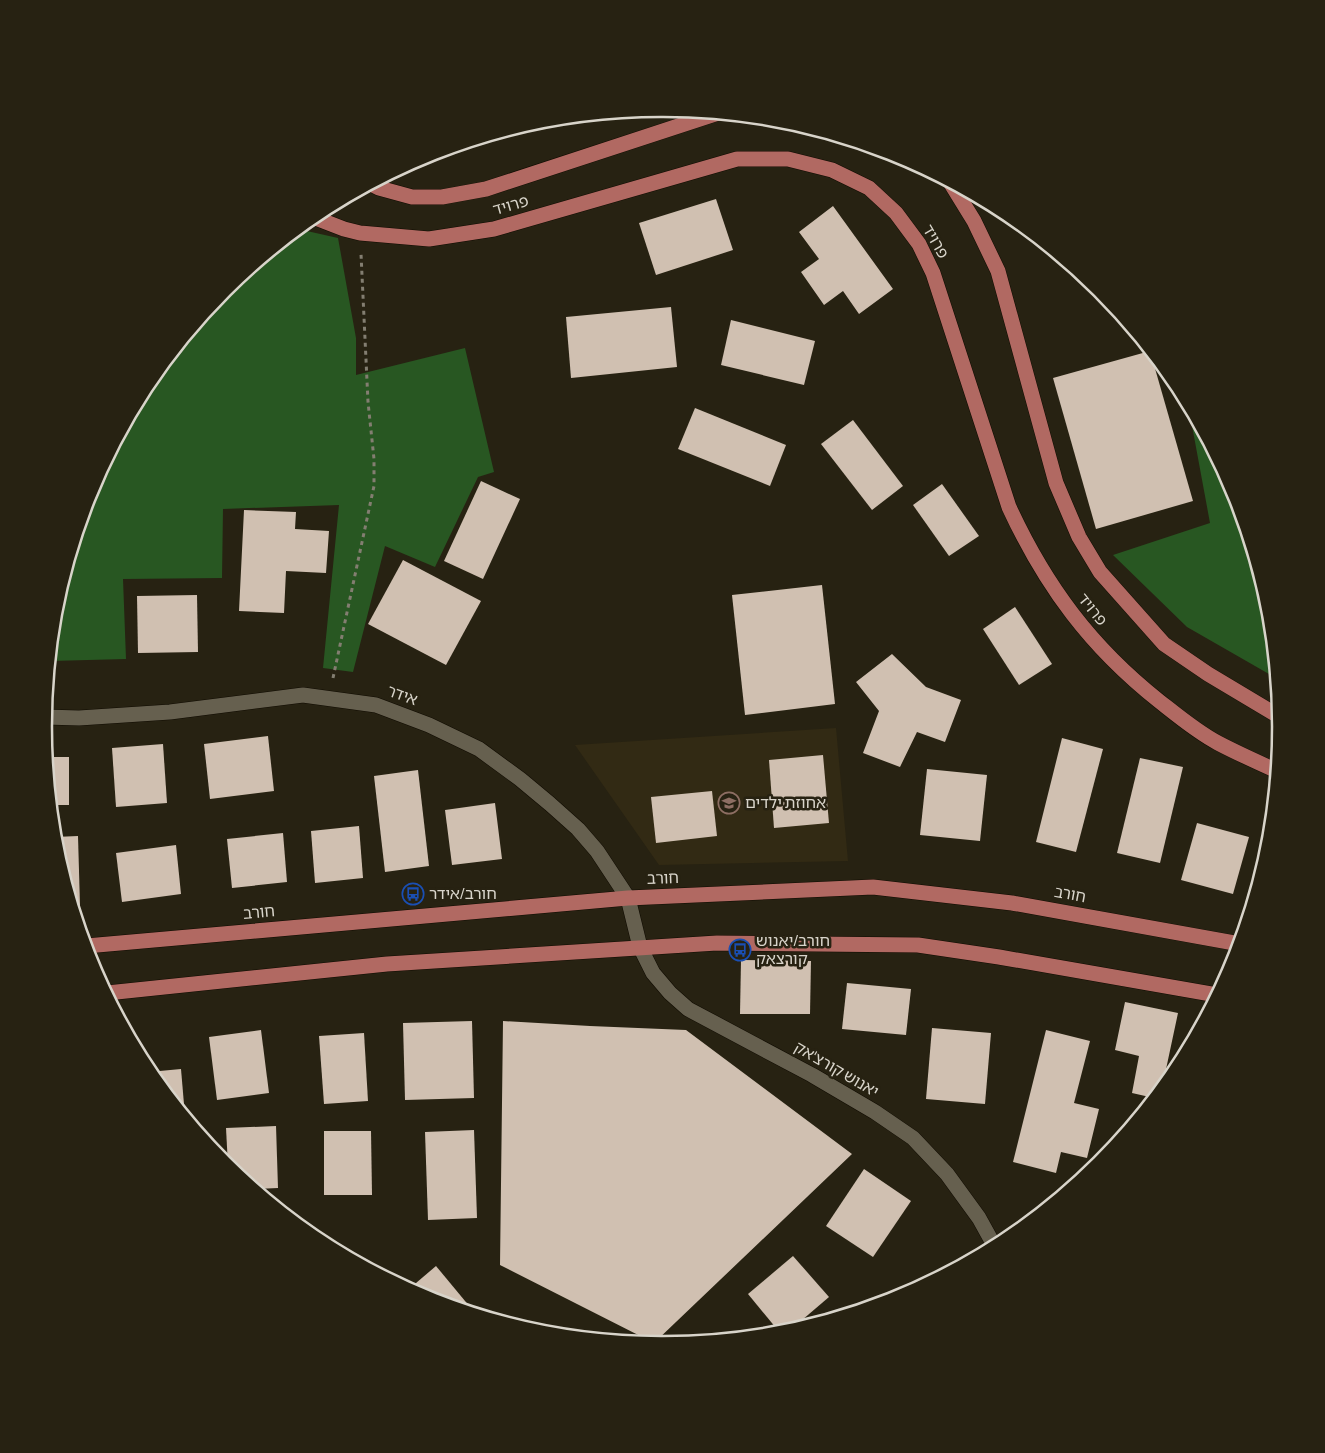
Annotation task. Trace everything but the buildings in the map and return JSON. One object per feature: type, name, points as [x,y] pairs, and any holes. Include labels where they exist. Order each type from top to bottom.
[{"type":"main road","name":"פרויד","points":[[378,187],[412,197],[442,197],[486,189],[703,118]]},
{"type":"main road","name":"פרויד","points":[[323,220],[360,233],[429,239],[494,229],[737,159],[788,159],[832,170],[869,188],[896,213],[918,244],[933,273],[1009,507],[1025,542],[1066,607],[1104,652],[1139,686],[1181,719],[1217,743],[1271,768]]},
{"type":"main road","name":"פרויד","points":[[956,192],[974,221],[998,271],[1056,484],[1079,537],[1100,572],[1164,644],[1208,674],[1272,712]]},
{"type":"main road","name":"חורב","points":[[93,945],[628,898],[873,888],[1012,902],[1233,943]]},
{"type":"main road","points":[[113,992],[387,964],[717,943],[918,945],[999,956],[1211,994]]},
{"type":"street","name":"אידר","points":[[52,717],[79,718],[170,712],[303,695],[376,705],[429,725],[479,749],[520,779],[578,829],[628,898],[640,948]]},
{"type":"street","name":"יאנוש קורצ'אק","points":[[640,948],[653,973],[670,993],[688,1009],[812,1075],[875,1112],[913,1138],[947,1174],[979,1218],[991,1240]]},
{"type":"path","points":[[328,698],[374,486],[360,233]]},
{"type":"shaded area","name":"אחוזת ילדים","points":[[836,728],[848,861],[659,865],[575,745]]},
{"type":"green space","points":[[307,231],[338,238],[356,338],[356,375],[465,348],[494,472],[478,477],[435,567],[385,546],[353,672],[323,668],[339,505],[223,509],[222,578],[123,579],[126,659],[57,661],[64,607],[73,569],[85,530],[115,457],[134,421],[155,388],[204,324],[231,295],[260,268]]},
{"type":"green space","points":[[1191,423],[1210,457],[1240,530],[1261,607],[1270,674],[1187,627],[1113,555],[1210,523]]},
{"type":"place","name":"אחוזת ילדים","points":[[729,803]]},
{"type":"place","name":"חורב/אידר","points":[[413,894]]},
{"type":"place","name":"חורב/יאנוש קורצאק","points":[[740,950]]}]
